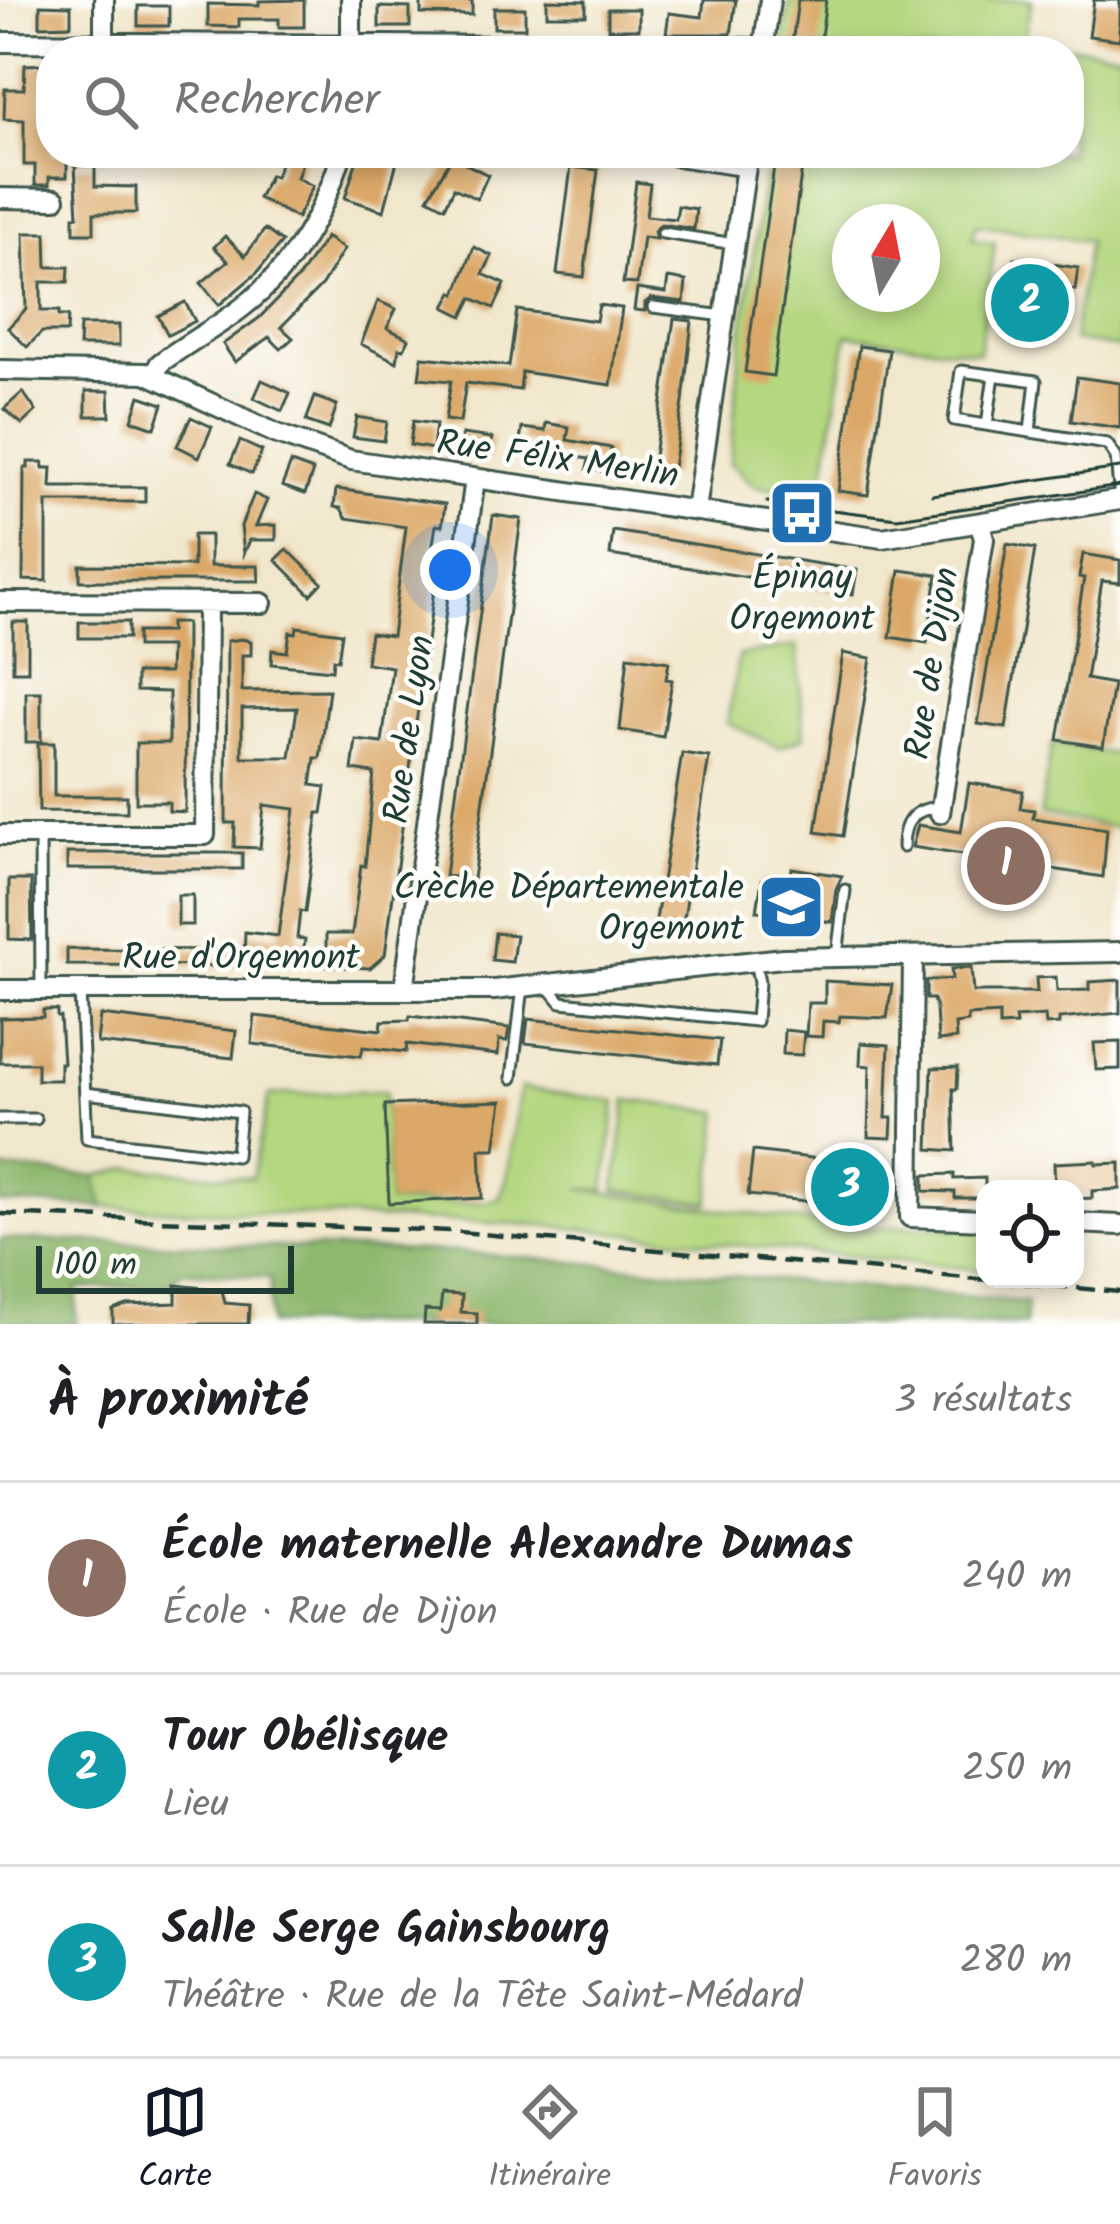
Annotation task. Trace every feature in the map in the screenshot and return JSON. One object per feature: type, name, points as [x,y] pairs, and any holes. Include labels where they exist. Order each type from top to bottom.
[{"type":"street","points":[[104,0],[104,36]]},
{"type":"street","points":[[351,0],[351,36]]},
{"type":"street","points":[[765,36],[770,0]]},
{"type":"street","points":[[0,42],[36,42]]},
{"type":"street","points":[[155,376],[159,364],[244,306],[282,270],[323,212],[337,168]]},
{"type":"street","points":[[697,510],[745,168]]},
{"type":"street","points":[[0,198],[55,199]]},
{"type":"street","name":"Rue Félix Merlin","points":[[0,370],[132,371],[155,376],[326,453],[882,538],[1120,500]]},
{"type":"street","name":"Rue de Lyon","points":[[404,989],[476,479]]},
{"type":"street","name":"Rue de Dijon","points":[[940,810],[984,539],[980,524]]},
{"type":"street","points":[[0,602],[262,603]]},
{"type":"street","points":[[0,836],[205,835],[207,604]]},
{"type":"street","name":"Rue d'Orgemont","points":[[0,990],[523,987],[755,961],[1120,952]]},
{"type":"street","points":[[913,958],[910,1217],[976,1220]]},
{"type":"street","points":[[1084,1223],[1120,1225]]},
{"type":"lane","points":[[663,233],[735,244]]},
{"type":"lane","points":[[653,307],[724,316]]},
{"type":"lane","points":[[1030,430],[1036,381],[961,370],[954,420],[1107,444],[1116,457],[1120,500]]},
{"type":"lane","points":[[987,425],[994,375]]},
{"type":"lane","points":[[903,847],[910,817],[940,810]]},
{"type":"lane","points":[[40,835],[40,990]]},
{"type":"lane","points":[[837,958],[845,890]]},
{"type":"lane","points":[[546,985],[561,1002],[756,1021],[759,982],[755,961]]},
{"type":"lane","points":[[512,1078],[523,987]]},
{"type":"lane","points":[[80,990],[87,1139],[236,1156],[240,1112],[85,1093]]},
{"type":"lane","points":[[0,1119],[36,1119]]},
{"type":"green space","points":[[790,0],[1032,0],[1024,36],[784,36]]},
{"type":"green space","points":[[1084,48],[1120,53],[1120,348],[1073,341],[1088,241],[976,224],[972,239],[995,243],[979,352],[847,335],[821,496],[755,486],[730,463],[740,350],[766,168],[1084,168]]},
{"type":"green space","points":[[797,646],[804,737],[779,747],[727,723],[739,655]]},
{"type":"green space","points":[[1052,744],[1120,755],[1120,828],[1040,815]]},
{"type":"green space","points":[[520,1088],[616,1101],[605,1190],[579,1189],[857,1229],[976,1230],[976,1269],[542,1225],[103,1207],[96,1176],[131,1168],[252,1178],[269,1095],[385,1091],[389,1203],[499,1199],[507,1178]]},
{"type":"green space","points":[[627,1100],[720,1112],[709,1203],[615,1190]]},
{"type":"green space","points":[[0,1169],[96,1176],[103,1207],[0,1203]]},
{"type":"green space","points":[[0,1239],[458,1252],[1027,1302],[1025,1324],[270,1324],[270,1278],[182,1271],[169,1285],[77,1289],[76,1324],[0,1324]]},
{"type":"building","points":[[304,0],[304,27],[279,27],[279,19],[239,19],[239,27],[208,26],[208,4]]},
{"type":"building","points":[[421,0],[472,1],[472,15],[421,14]]},
{"type":"building","points":[[547,0],[586,1],[586,15],[547,15]]},
{"type":"building","points":[[704,0],[736,0],[731,34],[666,34],[669,13],[702,17]]},
{"type":"building","points":[[798,0],[826,0],[821,36],[793,36]]},
{"type":"building","points":[[1094,0],[1120,0],[1120,40],[1089,36]]},
{"type":"building","points":[[40,5],[71,6],[71,25],[40,26]]},
{"type":"building","points":[[138,6],[169,6],[169,26],[138,26]]},
{"type":"building","points":[[379,7],[410,8],[410,27],[379,27]]},
{"type":"building","points":[[494,8],[525,8],[525,28],[494,28]]},
{"type":"building","points":[[608,9],[639,9],[639,29],[608,29]]},
{"type":"building","points":[[25,65],[36,65],[36,168],[67,168],[67,177],[49,177],[49,185],[35,185],[35,165],[24,165],[24,120],[4,119],[5,89],[24,89]]},
{"type":"building","points":[[75,168],[95,168],[95,186],[136,187],[136,213],[94,213],[94,233],[74,233],[74,216],[78,216]]},
{"type":"building","points":[[278,168],[300,168],[297,178],[313,186],[297,218],[258,198],[270,175],[275,177]]},
{"type":"building","points":[[354,168],[395,168],[384,211],[345,198]]},
{"type":"building","points":[[445,168],[474,168],[488,175],[477,199],[454,188],[445,207],[428,198]]},
{"type":"building","points":[[571,168],[598,170],[584,277],[557,274]]},
{"type":"building","points":[[774,168],[802,168],[773,376],[745,372]]},
{"type":"building","points":[[636,182],[650,184],[646,216],[676,219],[678,206],[696,209],[694,229],[661,224],[654,231],[656,239],[643,237],[637,284],[623,283]]},
{"type":"building","points":[[265,229],[282,242],[257,273],[219,305],[201,283],[228,261],[214,247],[225,236],[245,256]]},
{"type":"building","points":[[24,233],[46,233],[47,267],[69,267],[68,282],[41,282],[41,311],[68,316],[67,332],[42,332],[27,347],[8,328],[26,309]]},
{"type":"building","points":[[326,237],[344,249],[322,285],[281,327],[293,338],[281,349],[269,337],[235,362],[223,344],[259,318],[299,277]]},
{"type":"building","points":[[474,247],[492,256],[483,274],[505,284],[494,308],[472,298],[463,316],[445,307],[456,294]]},
{"type":"building","points":[[1015,258],[1078,268],[1075,290],[1068,289],[1063,320],[1055,319],[1052,339],[1041,337],[1039,346],[1011,342],[1012,333],[998,331],[1001,311],[992,309],[996,287],[1006,288]]},
{"type":"building","points":[[668,278],[686,281],[684,302],[651,298],[645,311],[634,310],[637,289],[666,293]]},
{"type":"building","points":[[378,301],[396,309],[387,328],[409,339],[404,349],[399,348],[397,362],[361,344]]},
{"type":"building","points":[[185,302],[195,321],[168,335],[158,316]]},
{"type":"building","points":[[599,305],[622,308],[611,385],[522,372],[520,390],[466,383],[460,422],[445,420],[451,381],[419,378],[422,357],[509,366],[517,310],[596,321]]},
{"type":"building","points":[[674,319],[692,321],[683,402],[672,474],[651,477]]},
{"type":"building","points":[[80,325],[119,325],[119,346],[79,346]]},
{"type":"building","points":[[859,346],[889,350],[868,495],[838,491]]},
{"type":"building","points":[[1077,377],[1120,383],[1120,428],[1071,421]]},
{"type":"building","points":[[262,380],[290,393],[282,411],[254,398]]},
{"type":"building","points":[[86,391],[109,391],[110,416],[86,416]]},
{"type":"building","points":[[23,392],[36,411],[22,424],[4,409]]},
{"type":"building","points":[[140,396],[163,404],[155,428],[132,420]]},
{"type":"building","points":[[315,397],[337,405],[329,429],[306,421]]},
{"type":"building","points":[[191,417],[212,427],[199,457],[177,446]]},
{"type":"building","points":[[357,417],[387,422],[384,441],[353,437]]},
{"type":"building","points":[[413,421],[436,424],[433,449],[410,445]]},
{"type":"building","points":[[546,423],[569,427],[567,440],[611,448],[607,472],[587,469],[589,459],[542,452],[543,446],[520,441],[522,428],[545,431]]},
{"type":"building","points":[[462,434],[492,438],[489,458],[459,453]]},
{"type":"building","points":[[240,441],[262,451],[252,474],[230,464]]},
{"type":"building","points":[[28,462],[43,462],[43,468],[52,468],[51,487],[145,487],[145,502],[47,502],[47,581],[23,580],[24,468]]},
{"type":"building","points":[[291,463],[313,471],[305,494],[282,486]]},
{"type":"building","points":[[336,489],[445,504],[432,550],[438,551],[437,567],[385,955],[370,968],[326,966],[326,934],[352,934],[361,865],[365,866],[374,773],[352,770],[356,740],[382,743],[392,667],[366,663],[370,633],[392,636],[406,527],[346,518],[341,508],[334,507]]},
{"type":"building","points":[[254,494],[267,500],[256,526],[276,525],[276,540],[250,540],[244,554],[241,526]]},
{"type":"building","points":[[493,515],[521,519],[473,879],[445,876]]},
{"type":"building","points":[[613,531],[857,570],[853,594],[610,555]]},
{"type":"building","points":[[193,535],[210,535],[210,566],[258,566],[259,581],[80,581],[80,565],[193,566]]},
{"type":"building","points":[[1007,544],[1035,549],[1006,728],[978,724]]},
{"type":"building","points":[[287,549],[322,583],[311,595],[276,560]]},
{"type":"building","points":[[1083,554],[1120,560],[1120,583],[1102,581],[1086,679],[1113,684],[1103,747],[1058,740],[1084,578],[1079,577]]},
{"type":"building","points":[[900,570],[937,575],[927,643],[890,637]]},
{"type":"building","points":[[13,622],[28,622],[28,671],[13,671]]},
{"type":"building","points":[[79,622],[128,622],[128,638],[79,638]]},
{"type":"building","points":[[170,623],[186,623],[185,812],[169,811],[169,802],[136,802],[136,743],[169,743],[169,692],[136,691],[136,673],[169,673],[170,647],[137,647],[137,632],[170,632]]},
{"type":"building","points":[[297,627],[342,633],[332,670],[271,664],[272,650],[287,652],[290,632],[296,633]]},
{"type":"building","points":[[227,641],[251,641],[251,655],[242,655],[242,691],[329,690],[320,758],[315,758],[311,785],[326,787],[305,912],[300,911],[297,938],[305,939],[302,966],[244,959],[245,932],[278,936],[295,809],[264,805],[260,848],[234,847],[235,823],[226,823]],"holes":[[[297,708],[290,757],[242,757],[242,709]]]},
{"type":"building","points":[[843,653],[871,658],[843,836],[816,832]]},
{"type":"building","points":[[628,656],[669,662],[666,679],[672,680],[663,737],[620,730]]},
{"type":"building","points":[[26,692],[41,692],[41,742],[26,742]]},
{"type":"building","points":[[38,743],[54,743],[54,796],[127,796],[127,812],[39,811]]},
{"type":"building","points":[[682,753],[709,757],[681,937],[654,933]]},
{"type":"building","points":[[969,783],[1023,791],[1020,808],[1034,810],[1033,818],[1107,829],[1103,877],[912,847],[918,825],[961,832]]},
{"type":"building","points":[[67,853],[242,853],[242,869],[67,869]]},
{"type":"building","points":[[792,868],[842,876],[832,922],[757,911],[762,880],[790,885]]},
{"type":"building","points":[[9,880],[31,880],[32,940],[9,939]]},
{"type":"building","points":[[178,895],[193,895],[193,925],[178,925]]},
{"type":"building","points":[[495,933],[516,935],[512,962],[492,960]]},
{"type":"building","points":[[67,949],[242,950],[242,966],[67,965]]},
{"type":"building","points":[[971,968],[973,992],[1037,992],[1036,978],[1056,977],[1057,991],[1089,990],[1089,982],[1120,980],[1120,1013],[1059,1019],[1059,1024],[1046,1025],[1045,1016],[1015,1018],[1016,1025],[999,1026],[999,1014],[968,1016],[968,1022],[955,1024],[956,1039],[938,1041],[936,1009],[933,999],[926,999],[926,981],[952,979],[951,969]]},
{"type":"building","points":[[825,981],[892,985],[887,1018],[840,1016],[839,1022],[823,1021],[822,1037],[806,1036],[808,1003],[825,1003]]},
{"type":"building","points":[[43,1010],[57,1010],[60,1017],[60,1080],[37,1080],[37,1063],[0,1063],[0,1018],[43,1017]]},
{"type":"building","points":[[100,1015],[236,1031],[233,1058],[97,1043]]},
{"type":"building","points":[[255,1016],[381,1030],[382,1021],[409,1020],[410,1016],[509,1028],[507,1041],[499,1040],[498,1055],[407,1044],[406,1052],[363,1047],[361,1056],[252,1044]]},
{"type":"building","points":[[528,1019],[720,1040],[717,1065],[525,1043]]},
{"type":"building","points":[[784,1030],[804,1032],[802,1055],[783,1054]]},
{"type":"building","points":[[1120,1042],[1120,1069],[1096,1070],[1094,1043]]},
{"type":"building","points":[[861,1043],[889,1045],[886,1118],[892,1118],[891,1138],[868,1137],[870,1066],[860,1065]]},
{"type":"building","points":[[958,1067],[957,1089],[953,1089],[955,1151],[929,1149],[932,1068]]},
{"type":"building","points":[[502,1101],[495,1149],[480,1149],[482,1198],[389,1203],[385,1105]]},
{"type":"building","points":[[753,1151],[878,1166],[872,1208],[748,1195]]},
{"type":"building","points":[[1054,1163],[1120,1163],[1120,1189],[1092,1191],[1092,1198],[1084,1198],[1084,1180],[1055,1180]]},
{"type":"building","points":[[924,1175],[985,1180],[976,1180],[976,1198],[955,1198],[955,1192],[924,1191]]},
{"type":"building","points":[[176,1285],[222,1290],[225,1303],[249,1305],[248,1324],[113,1324],[113,1310],[127,1305],[176,1303]]},
{"type":"building","points":[[442,1294],[462,1295],[461,1312],[477,1313],[477,1324],[424,1324],[425,1310],[440,1311]]},
{"type":"tram line","points":[[932,495],[1120,468]]},
{"type":"tram line","points":[[767,502],[897,518],[1120,486]]},
{"type":"railway","points":[[0,1214],[449,1231],[1120,1292]]},
{"type":"place","name":"Tour Obélisque","points":[[1030,303]]},
{"type":"place","name":"Épinay Orgemont","points":[[802,513]]},
{"type":"place","name":"École maternelle Alexandre Dumas","points":[[1006,866]]},
{"type":"place","name":"Crèche Départementale Orgemont","points":[[791,907]]},
{"type":"place","name":"Salle Serge Gainsbourg","points":[[850,1187]]}]
